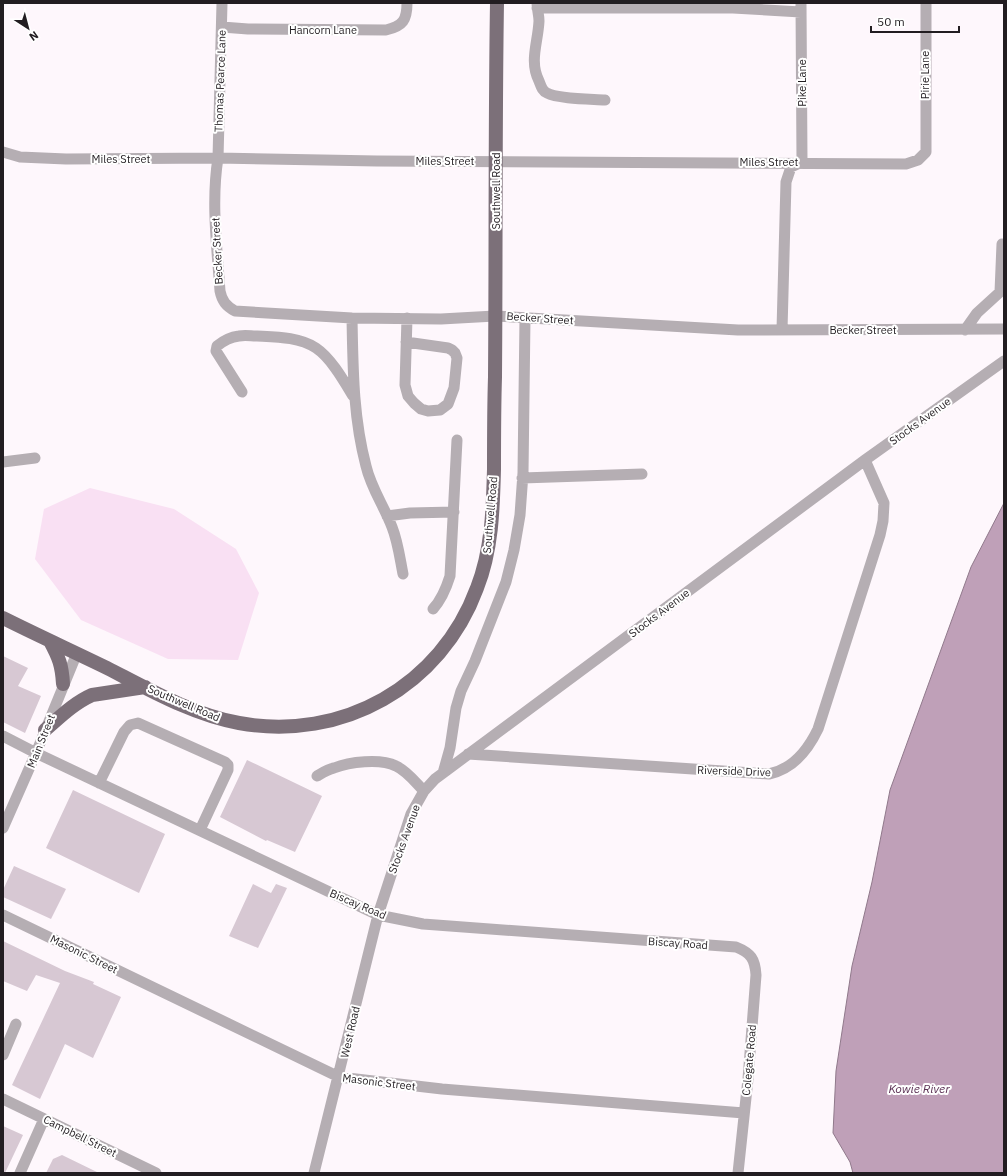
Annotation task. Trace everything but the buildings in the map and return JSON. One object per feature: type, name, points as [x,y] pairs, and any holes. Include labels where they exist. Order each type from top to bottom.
[{"type":"main road","name":"Southwell Road","points":[[3,618],[144,687],[206,715],[222,720],[260,726],[297,726],[317,724],[338,718],[372,704],[416,677],[449,642],[468,610],[484,566],[490,535],[493,502],[497,3]]},
{"type":"main road","points":[[50,641],[60,660],[63,684]]},
{"type":"main road","points":[[45,730],[84,698],[92,695],[144,687]]},
{"type":"street","name":"Thomas Pearce Lane","points":[[218,158],[222,3]]},
{"type":"street","name":"Hancorn Lane","points":[[222,27],[256,29],[386,30],[400,25],[407,15],[408,3]]},
{"type":"street","name":"Pirie Lane","points":[[926,3],[926,146]]},
{"type":"street","points":[[605,100],[556,96],[548,94],[543,90],[534,66],[539,19],[537,6],[801,8]]},
{"type":"street","name":"Pike Lane","points":[[801,8],[802,162]]},
{"type":"street","name":"Miles Street","points":[[3,152],[20,157],[39,158],[218,158],[377,161],[802,162],[906,164],[923,157],[926,152],[926,146]]},
{"type":"street","name":"Becker Street","points":[[218,158],[215,176],[215,196],[220,291],[221,298],[225,304],[239,312],[352,318],[441,319],[495,316],[738,330],[1004,329]]},
{"type":"street","points":[[782,330],[786,182],[791,167],[802,162]]},
{"type":"street","points":[[965,330],[977,313],[991,302],[1000,292],[1002,244]]},
{"type":"street","points":[[352,318],[354,398],[366,467],[373,488],[396,537],[403,574]]},
{"type":"street","points":[[406,342],[444,347],[455,353],[457,358],[454,388],[448,404],[444,408],[434,411],[421,409],[408,396],[405,385],[406,342],[407,318]]},
{"type":"street","points":[[442,773],[450,748],[456,708],[461,691],[475,661],[506,582],[514,550],[520,515],[522,478],[525,318]]},
{"type":"street","points":[[242,392],[216,351],[217,346],[229,338],[239,336],[278,337],[288,338],[316,348],[327,358],[345,382],[354,398]]},
{"type":"street","name":"Stocks Avenue","points":[[378,915],[411,814],[424,790],[435,778],[865,460],[1004,361]]},
{"type":"street","points":[[433,609],[444,594],[450,576],[458,440]]},
{"type":"street","points":[[3,462],[35,458]]},
{"type":"street","name":"Riverside Drive","points":[[468,754],[769,774],[787,768],[805,751],[812,742],[818,729],[880,534],[883,521],[884,503],[865,460]]},
{"type":"street","points":[[522,478],[642,474]]},
{"type":"street","points":[[387,516],[410,513],[454,512]]},
{"type":"street","name":"Main Street","points":[[3,828],[77,653]]},
{"type":"street","points":[[99,783],[124,732],[130,725],[138,723],[225,762],[228,765],[228,770],[200,830]]},
{"type":"street","name":"Biscay Road","points":[[3,736],[378,915],[423,924],[736,947],[745,951]]},
{"type":"street","points":[[317,776],[332,768],[345,764],[361,762],[390,764],[400,768],[424,790]]},
{"type":"street","name":"Masonic Street","points":[[3,915],[339,1078],[450,1089],[744,1113]]},
{"type":"street","name":"West Road","points":[[314,1173],[339,1078],[378,915]]},
{"type":"street","name":"Colegate Road","points":[[738,1173],[748,1079],[756,975],[756,967],[753,959],[745,951]]},
{"type":"street","points":[[3,1055],[16,1024]]},
{"type":"street","name":"Campbell Street","points":[[3,1099],[156,1173]]},
{"type":"street","points":[[20,1173],[44,1119]]},
{"type":"shaded area","points":[[90,488],[174,509],[236,549],[259,593],[238,660],[168,659],[81,620],[35,559],[44,509]]},
{"type":"water","name":"Kowie River","points":[[1004,503],[1004,1173],[853,1173],[850,1162],[833,1133],[836,1071],[852,966],[872,882],[890,790],[971,567]]}]
